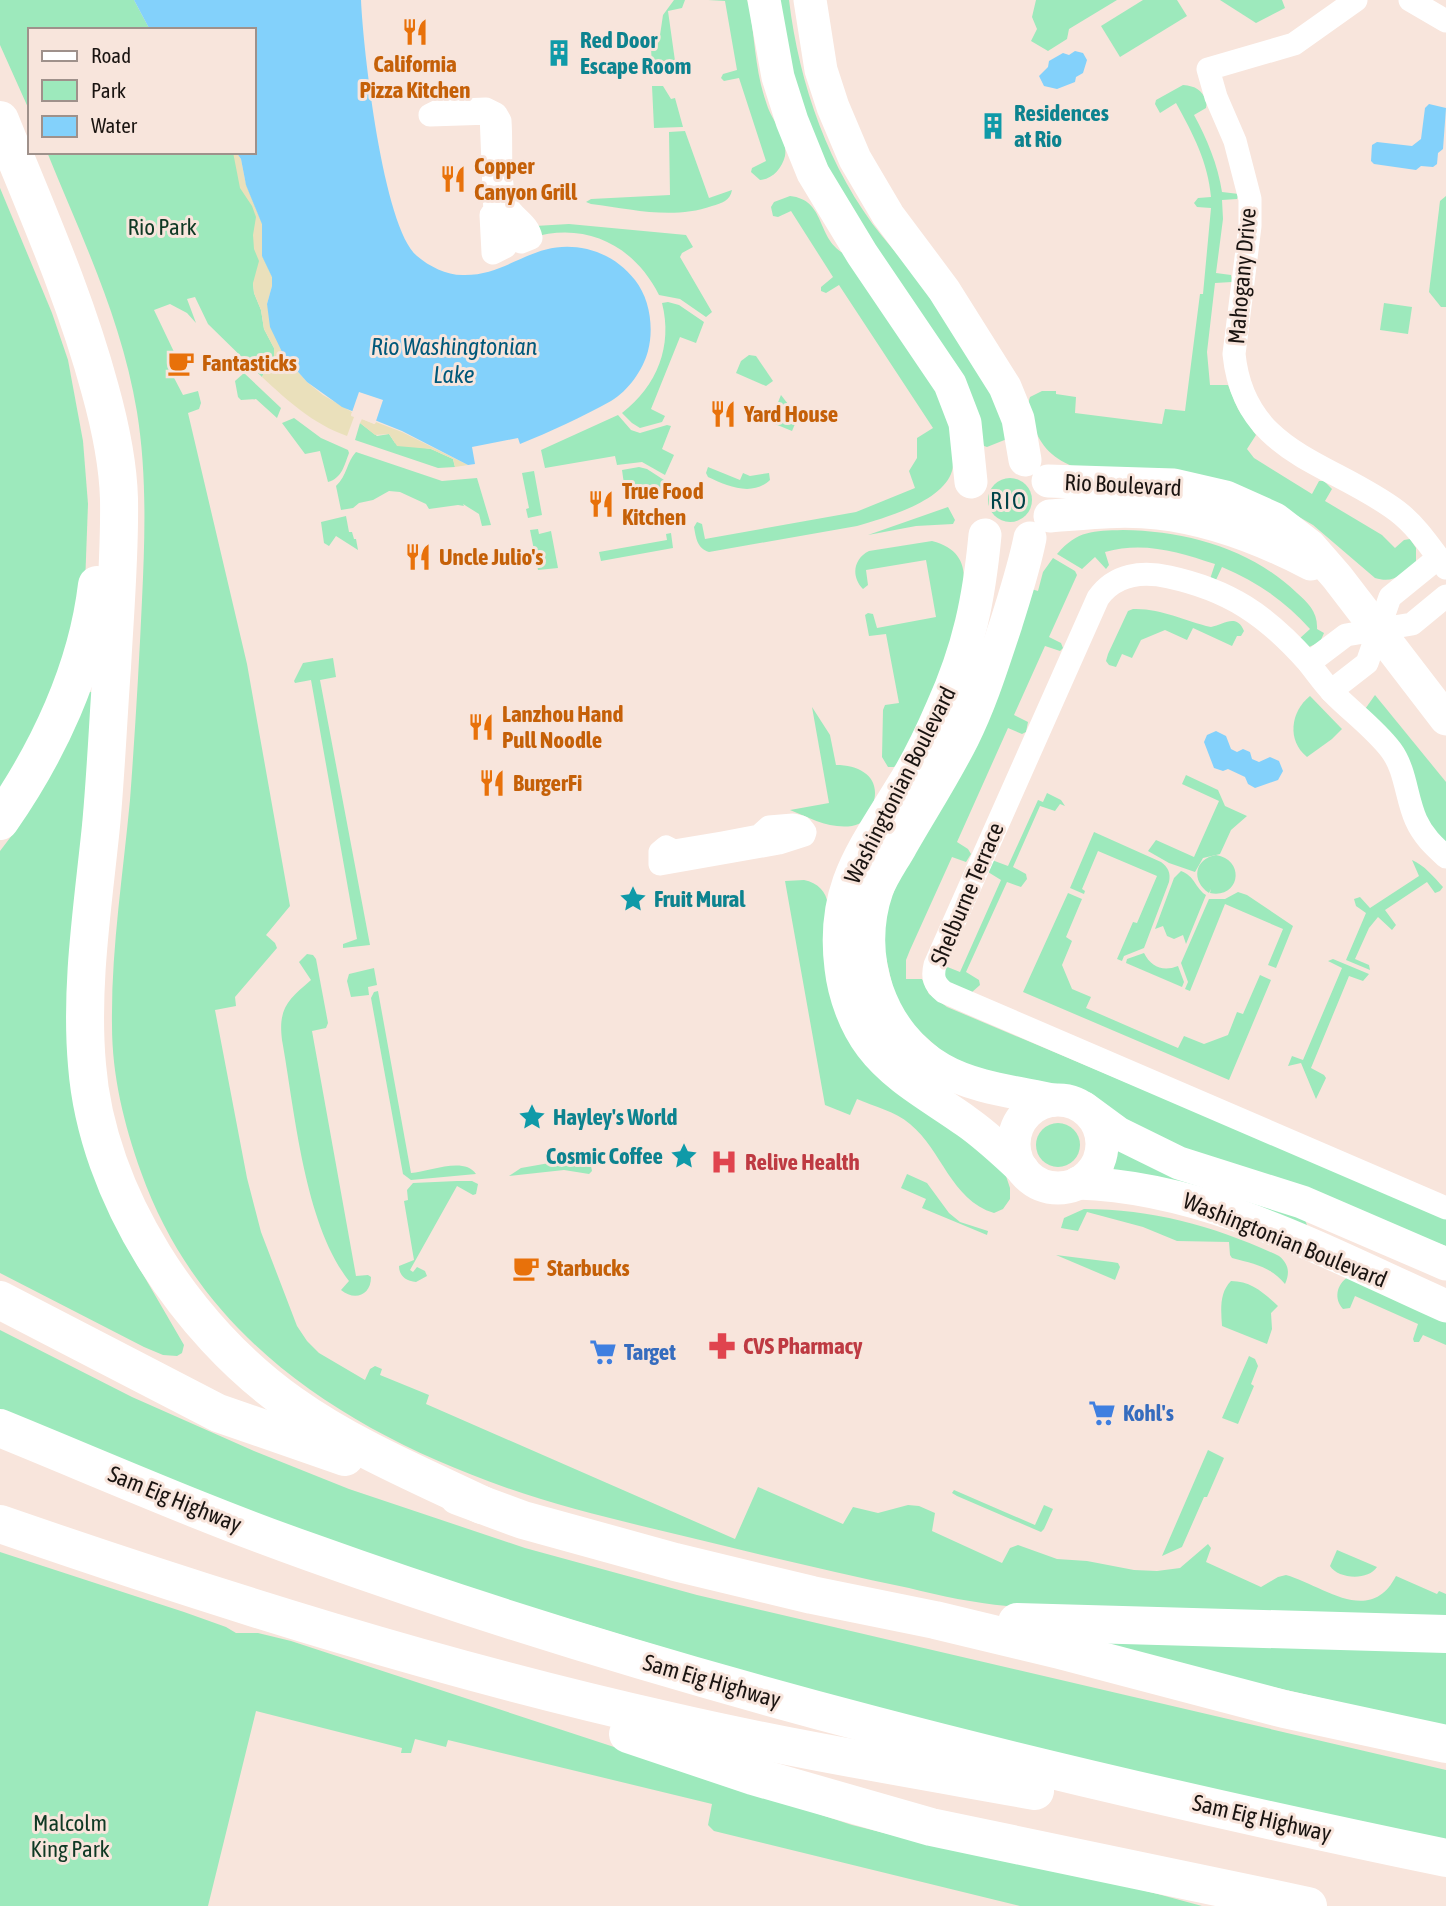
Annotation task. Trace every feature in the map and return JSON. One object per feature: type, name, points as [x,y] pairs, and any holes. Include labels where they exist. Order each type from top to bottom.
[{"type":"highway","points":[[0,120],[68,285],[90,350],[115,453],[119,499],[118,550],[102,809],[92,901],[86,1035],[87,1068],[94,1110],[106,1153],[119,1189],[166,1277],[222,1345],[279,1395],[319,1423],[351,1442],[482,1505]]},
{"type":"highway","points":[[0,821],[46,746],[79,664],[88,631],[95,596],[102,529],[104,405]]},
{"type":"highway","points":[[0,1300],[218,1413],[523,1520],[675,1562],[811,1595],[935,1620],[1284,1709],[1446,1744]]},
{"type":"highway","name":"Sam Eig Highway","points":[[0,1428],[308,1551],[627,1656],[946,1746],[1446,1858]]},
{"type":"highway","points":[[0,1524],[233,1602],[570,1697],[760,1741],[1040,1792],[1372,1843]]},
{"type":"highway","points":[[935,1620],[1446,1634]]},
{"type":"highway","points":[[385,1647],[574,1717],[752,1776],[858,1807],[992,1840],[1308,1906]]},
{"type":"street","points":[[764,0],[778,78],[813,173],[862,254],[950,384],[965,423],[971,482],[969,511],[975,524],[985,534],[995,540],[1007,542],[1040,527],[1052,492],[1037,470],[1005,387],[944,290],[888,215],[855,159],[821,70],[810,0]]},
{"type":"street","name":"Mahogany Drive","points":[[1356,0],[1294,44],[1208,69],[1216,97],[1235,141],[1250,199],[1250,226],[1234,354],[1246,401],[1254,415],[1276,439],[1399,513],[1414,526],[1442,563],[1390,597],[1378,630]]},
{"type":"street","points":[[1410,0],[1444,15]]},
{"type":"street","points":[[486,109],[494,112],[500,119],[505,201],[513,215],[525,224],[531,238],[521,242],[518,234],[504,220],[505,247],[492,251],[491,215],[495,215],[491,113],[430,115],[436,111],[486,109]]},
{"type":"street","points":[[971,482],[990,462],[1007,457],[1037,470]]},
{"type":"street","name":"Rio Boulevard","points":[[1037,470],[1174,485],[1226,497],[1275,519],[1310,546],[1337,577],[1446,719]]},
{"type":"street","name":"Rio Boulevard","points":[[1040,527],[1119,512],[1157,513],[1214,524],[1296,556],[1337,577]]},
{"type":"street","name":"Washingtonian Boulevard","points":[[1040,527],[992,667],[964,735],[878,888],[869,920],[868,947],[871,973],[888,1014],[906,1040],[942,1070],[972,1082],[1069,1104],[1118,1133],[1179,1163],[1302,1202],[1446,1264]]},
{"type":"street","name":"Washingtonian Boulevard","points":[[985,534],[975,613],[962,660],[927,742],[855,863],[842,904],[838,950],[849,1004],[871,1046],[920,1090],[987,1138],[1023,1170]]},
{"type":"street","name":"Shelburne Terrace","points":[[1446,857],[1426,838],[1416,820],[1393,752],[1331,691],[1309,663],[1280,634],[1248,607],[1226,594],[1204,585],[1141,573],[1116,581],[1104,590],[1094,607],[933,974],[935,985],[952,996],[1446,1208]]},
{"type":"street","points":[[1309,663],[1346,635],[1412,624],[1446,596]]},
{"type":"street","points":[[1331,691],[1367,663],[1378,630]]},
{"type":"street","points":[[793,825],[802,827],[806,832],[803,836],[779,843],[660,864],[659,860],[660,852],[666,848],[674,851],[759,836],[769,827],[793,825]]},
{"type":"street","points":[[1069,1104],[1098,1126],[1102,1147],[1095,1168],[1078,1183],[1067,1187],[1042,1185],[1031,1179],[1023,1170],[1014,1149],[1017,1126],[1031,1108],[1069,1104]]},
{"type":"street","name":"Washingtonian Boulevard","points":[[1078,1183],[1096,1183],[1175,1196],[1211,1205],[1446,1306]]},
{"type":"green space","points":[[0,0],[134,0],[149,28],[28,28],[28,108],[0,45]]},
{"type":"green space","points":[[674,0],[685,0],[682,8],[668,11],[675,61],[652,70],[651,47],[659,42],[663,15]]},
{"type":"green space","points":[[708,0],[747,0],[749,4],[763,93],[785,149],[782,165],[765,179],[760,180],[751,172],[752,168],[766,161],[739,78],[724,81],[721,78],[723,74],[737,70],[725,1]]},
{"type":"green space","points":[[776,0],[789,0],[800,63],[809,94],[819,125],[847,183],[882,236],[959,330],[980,367],[1012,437],[984,446],[851,216],[796,98]]},
{"type":"green space","points":[[1036,0],[1117,0],[1069,29],[1067,39],[1048,51],[1031,41],[1037,29],[1032,17]]},
{"type":"green space","points":[[1143,0],[1177,0],[1187,16],[1120,57],[1101,26]]},
{"type":"green space","points":[[1220,0],[1282,0],[1285,8],[1256,23]]},
{"type":"green space","points":[[1183,85],[1198,89],[1207,101],[1206,108],[1194,115],[1211,152],[1222,192],[1239,194],[1237,199],[1222,200],[1223,219],[1216,273],[1231,275],[1232,282],[1215,283],[1207,352],[1210,385],[1228,385],[1238,409],[1256,435],[1247,449],[1254,458],[1312,494],[1319,481],[1324,481],[1332,489],[1325,501],[1382,535],[1395,548],[1404,540],[1410,539],[1416,548],[1416,562],[1398,577],[1388,580],[1375,578],[1313,525],[1270,500],[1074,467],[1052,454],[1034,428],[1029,400],[1042,391],[1056,391],[1056,394],[1076,397],[1075,413],[1162,424],[1165,409],[1185,411],[1200,294],[1203,294],[1211,208],[1197,207],[1194,203],[1198,198],[1211,197],[1203,160],[1176,103],[1160,113],[1155,104],[1156,100]]},
{"type":"green space","points":[[652,86],[663,86],[671,99],[675,98],[683,127],[654,128]]},
{"type":"green space","points":[[685,131],[709,198],[732,190],[725,201],[697,210],[667,213],[586,202],[591,199],[670,195],[669,132]]},
{"type":"green space","name":"Rio Park","points":[[48,154],[237,154],[262,224],[262,256],[272,277],[253,283],[254,293],[261,310],[264,329],[278,362],[267,367],[262,377],[208,324],[195,297],[187,299],[196,323],[187,313],[170,304],[154,310],[175,354],[171,372],[183,395],[198,391],[201,403],[199,409],[188,413],[247,664],[290,906],[266,935],[277,948],[235,997],[236,1006],[215,1010],[247,1178],[261,1232],[297,1326],[319,1353],[365,1380],[370,1369],[375,1366],[382,1369],[380,1375],[429,1395],[426,1404],[735,1539],[758,1487],[843,1524],[853,1507],[878,1513],[908,1505],[919,1506],[935,1513],[932,1531],[1002,1563],[1010,1548],[1018,1545],[1057,1559],[1157,1571],[1180,1568],[1208,1544],[1211,1548],[1206,1562],[1261,1587],[1286,1575],[1330,1593],[1359,1601],[1373,1599],[1385,1591],[1396,1576],[1437,1594],[1439,1591],[1446,1594],[1446,1624],[995,1605],[840,1573],[643,1526],[507,1488],[390,1438],[336,1407],[286,1372],[241,1331],[201,1284],[167,1231],[135,1154],[117,1081],[112,997],[138,675],[144,482],[137,412],[130,378],[122,345]]},
{"type":"green space","points":[[0,188],[52,313],[68,360],[83,441],[88,504],[85,585],[63,670],[0,800]]},
{"type":"green space","points":[[790,196],[810,204],[828,238],[843,253],[938,392],[949,422],[953,467],[946,482],[937,492],[911,507],[882,518],[857,526],[709,552],[698,542],[694,527],[697,522],[702,524],[705,539],[856,512],[915,488],[909,471],[917,458],[917,438],[933,428],[839,285],[826,293],[821,291],[821,287],[833,277],[791,211],[778,217],[773,216],[771,207],[774,202]]},
{"type":"green space","points":[[1446,196],[1446,307],[1441,307],[1429,292],[1440,201]]},
{"type":"green space","points":[[569,224],[686,235],[693,247],[680,257],[712,312],[706,317],[680,299],[659,295],[649,277],[636,263],[606,241],[589,235],[570,233],[531,238],[535,226]]},
{"type":"green space","points":[[662,303],[679,305],[704,322],[696,343],[680,337],[651,409],[665,416],[662,422],[640,428],[622,413],[645,390],[659,364],[665,335]]},
{"type":"green space","points":[[1384,303],[1412,307],[1408,334],[1380,330]]},
{"type":"green space","points":[[749,355],[756,356],[773,381],[766,386],[736,373],[741,361]]},
{"type":"green space","points":[[244,373],[281,408],[277,418],[256,399],[241,400],[238,397],[235,381]]},
{"type":"green space","points":[[781,395],[798,417],[792,431],[770,422]]},
{"type":"green space","points":[[618,415],[631,430],[640,433],[671,426],[662,449],[674,455],[665,475],[642,462],[617,465],[615,456],[545,468],[541,450]]},
{"type":"green space","points":[[294,418],[321,438],[348,450],[342,471],[333,480],[328,482],[320,451],[305,454],[282,423]]},
{"type":"green space","points":[[360,423],[377,436],[389,434],[395,443],[431,449],[453,459],[455,467],[438,468],[355,440]]},
{"type":"green space","points":[[356,452],[442,481],[477,478],[491,525],[482,526],[479,514],[463,504],[464,506],[429,509],[426,504],[400,492],[389,491],[353,508],[341,510],[336,486]]},
{"type":"green space","points":[[639,467],[664,480],[663,489],[658,490],[657,486],[625,491],[622,470]]},
{"type":"green space","points":[[708,467],[740,480],[743,473],[750,476],[769,473],[770,480],[755,488],[739,488],[708,477]]},
{"type":"green space","points":[[534,471],[542,515],[528,518],[526,509],[529,508],[522,473]]},
{"type":"green space","points":[[1010,478],[1025,485],[1032,500],[1025,515],[1010,522],[995,515],[988,500],[995,485]]},
{"type":"green space","points":[[948,507],[955,520],[953,524],[916,526],[868,535]]},
{"type":"green space","points":[[346,516],[349,532],[352,532],[356,539],[358,550],[336,536],[329,546],[324,543],[321,522]]},
{"type":"green space","points":[[538,529],[539,534],[551,531],[558,568],[538,570],[530,530]]},
{"type":"green space","points":[[1123,530],[1193,539],[1216,545],[1259,564],[1279,577],[1308,604],[1316,618],[1317,629],[1324,633],[1320,642],[1309,647],[1299,639],[1310,629],[1280,601],[1247,579],[1222,567],[1216,580],[1210,579],[1215,564],[1161,549],[1133,548],[1105,552],[1109,565],[1106,569],[1095,557],[1082,569],[1057,554],[1072,540],[1087,533]]},
{"type":"green space","points":[[671,533],[673,548],[601,561],[599,552],[667,540],[666,534]]},
{"type":"green space","points":[[932,541],[955,553],[961,561],[963,571],[963,592],[953,647],[943,677],[900,763],[888,767],[882,757],[883,710],[885,705],[899,703],[886,634],[869,636],[865,615],[873,614],[877,628],[936,617],[926,560],[866,570],[868,585],[863,589],[855,574],[856,568],[860,559],[869,551]]},
{"type":"green space","points":[[1053,558],[1075,571],[1077,575],[1049,637],[1061,643],[1063,648],[1060,651],[1045,646],[1014,715],[1028,722],[1026,732],[1022,734],[1008,728],[957,842],[971,854],[966,862],[952,857],[906,960],[906,979],[922,979],[929,994],[947,1007],[1446,1217],[1446,1246],[1159,1142],[1079,1091],[956,1064],[898,1012],[879,925],[1028,588],[1038,591],[1043,572]]},
{"type":"green space","points":[[1133,609],[1163,613],[1211,627],[1234,621],[1238,622],[1244,631],[1241,636],[1237,636],[1232,646],[1193,628],[1187,640],[1165,630],[1141,640],[1132,658],[1122,654],[1116,667],[1109,665],[1106,661],[1108,654],[1128,611]]},
{"type":"green space","points":[[333,658],[336,677],[320,680],[370,945],[343,948],[343,944],[357,939],[311,680],[294,681],[303,663]]},
{"type":"green space","points":[[87,691],[94,693],[78,878],[123,1240],[184,1345],[182,1353],[177,1356],[163,1355],[144,1347],[0,1273],[0,851],[19,826]]},
{"type":"green space","points":[[1375,695],[1446,782],[1446,845],[1439,838],[1363,712]]},
{"type":"green space","points":[[1310,696],[1342,729],[1307,757],[1296,743],[1294,726],[1298,710]]},
{"type":"green space","points":[[812,707],[830,735],[836,765],[855,768],[869,776],[873,783],[875,790],[871,809],[859,824],[844,827],[828,824],[790,810],[829,803]]},
{"type":"green space","points":[[1186,775],[1218,790],[1225,806],[1247,816],[1231,830],[1220,854],[1203,858],[1195,872],[1169,863],[1148,851],[1156,840],[1194,857],[1219,801],[1182,784]]},
{"type":"green space","points":[[1047,793],[1061,800],[1065,806],[1060,804],[1055,811],[1040,806],[1013,867],[1026,874],[1027,879],[1021,887],[1007,882],[966,972],[979,980],[980,985],[971,993],[944,982],[945,966],[960,972],[1001,880],[988,872],[992,860],[1008,866],[1038,800],[1043,802]]},
{"type":"green space","points":[[1094,832],[1161,862],[1169,873],[1169,882],[1144,948],[1124,956],[1122,961],[1117,959],[1133,922],[1137,923],[1157,876],[1098,851],[1082,889],[1084,894],[1070,888]]},
{"type":"green space","points":[[1216,855],[1226,858],[1232,864],[1236,878],[1228,890],[1210,893],[1211,889],[1209,893],[1199,883],[1198,871],[1203,861]]},
{"type":"green space","points":[[1412,860],[1425,868],[1443,887],[1435,893],[1427,882],[1385,910],[1396,925],[1392,930],[1378,917],[1369,928],[1355,959],[1369,965],[1370,970],[1346,960],[1366,913],[1356,906],[1354,899],[1360,897],[1370,908],[1419,876]]},
{"type":"green space","points":[[1181,871],[1206,895],[1186,944],[1183,935],[1174,939],[1167,936],[1163,926],[1155,929],[1174,878]]},
{"type":"green space","points":[[804,880],[813,883],[823,892],[828,905],[963,1134],[1006,1176],[1010,1199],[1003,1209],[994,1213],[979,1207],[967,1197],[921,1135],[898,1116],[857,1099],[850,1115],[825,1105],[785,881]]},
{"type":"green space","points":[[1238,892],[1247,895],[1293,926],[1276,968],[1268,965],[1283,929],[1225,904],[1190,991],[1185,989],[1188,982],[1181,963],[1209,899],[1225,899]]},
{"type":"green space","points":[[1068,893],[1082,899],[1066,937],[1072,941],[1062,965],[1072,989],[1091,997],[1086,1008],[1178,1048],[1184,1036],[1204,1044],[1228,1035],[1237,1012],[1243,1014],[1260,975],[1271,980],[1229,1080],[1023,992]]},
{"type":"green space","points":[[1144,953],[1150,962],[1158,967],[1178,966],[1184,982],[1182,987],[1126,963],[1127,959]]},
{"type":"green space","points":[[307,954],[316,959],[328,1023],[326,1028],[312,1031],[356,1276],[371,1277],[368,1289],[356,1296],[341,1290],[349,1281],[321,1229],[311,1198],[282,1040],[283,1012],[296,993],[311,980],[299,962]]},
{"type":"green space","points":[[1333,959],[1369,974],[1363,981],[1349,976],[1311,1068],[1326,1078],[1316,1099],[1301,1063],[1288,1066],[1292,1056],[1303,1060],[1342,968],[1328,961]]},
{"type":"green space","points":[[374,968],[377,985],[368,987],[369,995],[351,997],[347,981],[349,974]]},
{"type":"green space","points":[[378,991],[411,1173],[446,1166],[463,1166],[476,1174],[411,1180],[403,1174],[371,998],[374,992]]},
{"type":"green space","points":[[1058,1123],[1073,1130],[1080,1145],[1073,1160],[1058,1167],[1043,1160],[1036,1145],[1043,1130]]},
{"type":"green space","points":[[1116,1149],[1304,1217],[1308,1228],[1113,1174]]},
{"type":"green space","points":[[589,1156],[592,1171],[589,1174],[564,1170],[509,1176],[521,1168]]},
{"type":"green space","points":[[907,1174],[927,1183],[949,1213],[960,1222],[988,1231],[987,1235],[922,1208],[926,1199],[901,1188]]},
{"type":"green space","points":[[472,1181],[478,1184],[476,1194],[457,1186],[410,1270],[413,1272],[417,1267],[425,1271],[427,1276],[416,1282],[406,1279],[400,1273],[399,1266],[414,1260],[404,1201],[408,1200],[407,1190],[413,1183]]},
{"type":"green space","points":[[1084,1209],[1160,1216],[1232,1236],[1279,1256],[1287,1265],[1287,1280],[1285,1284],[1267,1269],[1232,1258],[1229,1242],[1177,1241],[1143,1227],[1087,1212],[1078,1231],[1061,1228],[1064,1218]]},
{"type":"green space","points":[[1056,1255],[1118,1263],[1120,1267],[1115,1280]]},
{"type":"green space","points":[[1348,1277],[1446,1314],[1446,1345],[1423,1335],[1419,1342],[1414,1342],[1418,1324],[1355,1296],[1350,1308],[1343,1309],[1338,1301],[1338,1292]]},
{"type":"green space","points":[[1231,1281],[1251,1285],[1278,1306],[1271,1313],[1272,1329],[1267,1344],[1222,1326],[1223,1296]]},
{"type":"green space","points":[[0,1330],[132,1397],[254,1451],[349,1489],[525,1548],[697,1595],[1446,1770],[1446,1844],[930,1728],[400,1568],[0,1415]]},
{"type":"green space","points":[[1249,1356],[1255,1359],[1258,1366],[1251,1384],[1254,1386],[1238,1424],[1222,1418]]},
{"type":"green space","points":[[1208,1450],[1224,1458],[1182,1547],[1162,1556]]},
{"type":"green space","points":[[954,1490],[1035,1525],[1044,1505],[1053,1509],[1041,1532],[957,1496],[952,1493]]},
{"type":"green space","points":[[1337,1550],[1377,1567],[1367,1575],[1353,1577],[1339,1574],[1330,1566]]},
{"type":"green space","name":"Malcolm King Park","points":[[0,1552],[184,1612],[236,1633],[258,1633],[291,1641],[852,1825],[1202,1906],[1020,1906],[714,1831],[708,1825],[712,1804],[448,1740],[446,1747],[415,1739],[411,1753],[401,1753],[402,1748],[256,1711],[208,1906],[0,1906]]},
{"type":"green space","points":[[1058,1637],[1446,1647],[1446,1727]]},
{"type":"sand","points":[[233,154],[237,154],[241,159],[246,185],[262,224],[262,256],[272,277],[267,304],[284,356],[307,382],[352,412],[351,416],[354,417],[347,436],[312,418],[262,377],[267,367],[277,362],[254,293],[253,283],[259,261],[254,249],[253,235],[256,217],[240,188]]},
{"type":"sand","points":[[362,419],[402,432],[468,465],[455,467],[453,459],[431,449],[397,446],[389,434],[375,435],[360,423]]},
{"type":"water","name":"Rio Washingtonian Lake","points":[[134,0],[361,0],[371,94],[385,175],[394,211],[405,239],[417,256],[440,270],[465,275],[496,269],[552,248],[587,249],[608,257],[635,280],[644,296],[649,314],[651,333],[648,351],[634,379],[611,401],[520,444],[518,438],[472,447],[475,464],[468,465],[402,431],[342,407],[307,382],[284,356],[270,327],[267,304],[272,277],[262,256],[262,224],[246,185],[241,159],[237,154],[256,154],[256,28],[149,28]]},
{"type":"water","points":[[1075,51],[1083,53],[1087,60],[1083,73],[1076,77],[1075,82],[1057,89],[1044,86],[1039,76],[1048,67],[1049,61],[1063,53],[1069,55]]},
{"type":"water","points":[[1429,104],[1446,108],[1443,149],[1438,153],[1437,164],[1433,167],[1421,166],[1416,170],[1374,164],[1371,161],[1372,145],[1377,142],[1412,146],[1421,139],[1425,108]]},
{"type":"water","points":[[1216,731],[1226,736],[1231,749],[1237,752],[1243,749],[1250,752],[1252,759],[1259,762],[1270,757],[1279,761],[1283,771],[1278,780],[1255,788],[1248,784],[1245,777],[1228,769],[1223,771],[1214,768],[1204,742],[1207,735]]},
{"type":"pier","points":[[359,392],[383,400],[375,424],[351,415]]},
{"type":"place","name":"California Pizza Kitchen","points":[[415,32]]},
{"type":"place","name":"Red Door Escape Room","points":[[559,53]]},
{"type":"place","name":"Residences at Rio","points":[[993,126]]},
{"type":"place","name":"Copper Canyon Grill","points":[[453,179]]},
{"type":"place","name":"Fantasticks","points":[[181,363]]},
{"type":"place","name":"Yard House","points":[[723,414]]},
{"type":"place","name":"True Food Kitchen","points":[[601,504]]},
{"type":"place","name":"Uncle Julio's","points":[[418,557]]},
{"type":"place","name":"Lanzhou Hand Pull Noodle","points":[[481,727]]},
{"type":"place","name":"BurgerFi","points":[[492,783]]},
{"type":"place","name":"Fruit Mural","points":[[633,899]]},
{"type":"place","name":"Hayley's World","points":[[532,1117]]},
{"type":"place","name":"Cosmic Coffee","points":[[684,1156]]},
{"type":"place","name":"Relive Health","points":[[724,1162]]},
{"type":"place","name":"Starbucks","points":[[526,1268]]},
{"type":"place","name":"CVS Pharmacy","points":[[722,1346]]},
{"type":"place","name":"Target","points":[[603,1352]]},
{"type":"place","name":"Kohl's","points":[[1102,1413]]},
{"type":"district","name":"RIO","points":[[1009,501]]}]
